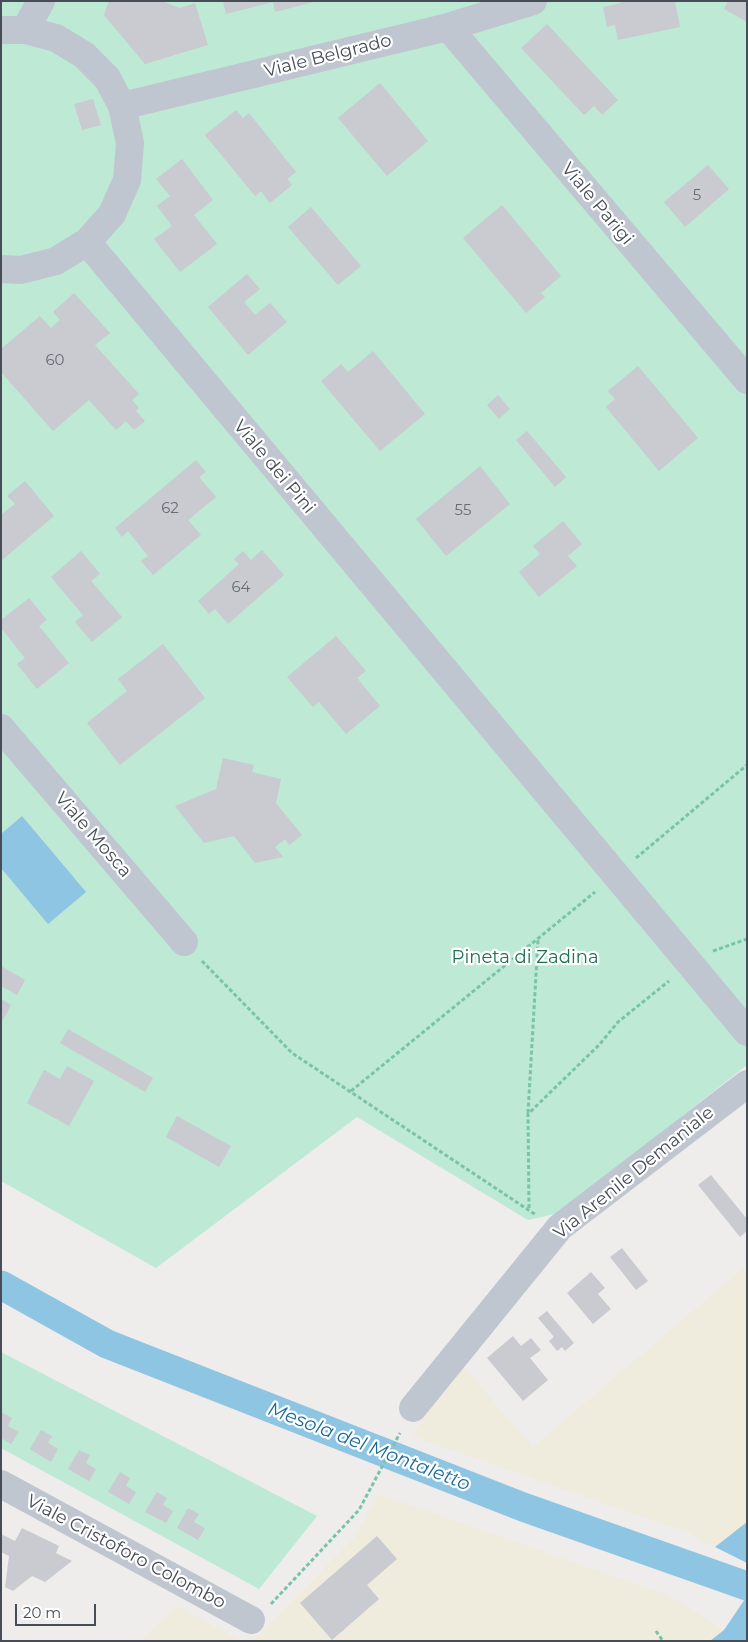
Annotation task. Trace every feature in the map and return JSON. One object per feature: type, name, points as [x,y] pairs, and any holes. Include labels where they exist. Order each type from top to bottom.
[{"type":"street","points":[[13,30],[41,1]]},
{"type":"street","name":"Viale Belgrado","points":[[122,106],[448,27],[533,1]]},
{"type":"street","name":"Viale Parigi","points":[[448,27],[747,380]]},
{"type":"street","points":[[1,269],[20,270],[56,261],[87,242],[112,214],[126,180],[130,143],[122,106],[107,78],[84,55],[56,38],[13,30]]},
{"type":"street","name":"Viale dei Pini","points":[[87,242],[747,1032]]},
{"type":"street","name":"Viale Mosca","points":[[1,728],[184,942]]},
{"type":"street","name":"Via Arenile Demaniale","points":[[413,1408],[560,1227],[747,1084]]},
{"type":"street","name":"Viale Cristoforo Colombo","points":[[1,1484],[252,1620]]},
{"type":"path","points":[[351,1091],[616,875],[747,765]]},
{"type":"path","points":[[529,1209],[528,1114],[538,939]]},
{"type":"path","points":[[528,1114],[600,1044],[618,1022],[690,963],[708,952],[747,939]]},
{"type":"path","points":[[184,942],[292,1053],[543,1220]]},
{"type":"path","points":[[252,1620],[266,1610],[359,1510],[413,1408]]},
{"type":"path","points":[[656,1631],[662,1641]]},
{"type":"green space","name":"Pineta di Zadina","points":[[1,1],[747,1],[747,1065],[559,1213],[528,1220],[357,1117],[156,1268],[1,1181]]},
{"type":"green space","points":[[1,1352],[317,1516],[259,1589],[1,1448]]},
{"type":"sand","points":[[747,1265],[747,1522],[715,1547],[689,1533],[412,1436],[459,1362],[533,1447]]},
{"type":"sand","points":[[379,1494],[670,1596],[724,1630],[710,1641],[252,1641],[354,1538]]},
{"type":"sand","points":[[177,1607],[243,1641],[140,1641]]},
{"type":"water","points":[[22,816],[86,892],[48,924],[1,868],[1,834]]},
{"type":"water","points":[[747,1522],[747,1563],[715,1547]]},
{"type":"water","points":[[747,1596],[747,1641],[710,1641],[724,1630]]},
{"type":"building","points":[[109,1],[162,1],[180,8],[195,3],[208,45],[145,64],[104,15]]},
{"type":"building","points":[[223,1],[314,2],[275,12],[273,2],[226,14]]},
{"type":"building","points":[[620,1],[675,1],[680,27],[618,40],[615,25],[607,27],[603,7],[621,3]]},
{"type":"building","points":[[728,1],[747,1],[747,22],[724,9]]},
{"type":"building","points":[[547,24],[618,100],[602,115],[594,106],[584,115],[521,48]]},
{"type":"building","points":[[380,83],[428,141],[387,176],[338,118]]},
{"type":"building","points":[[93,99],[101,125],[82,130],[74,104]]},
{"type":"building","points":[[236,110],[243,118],[249,113],[296,172],[287,179],[292,185],[270,203],[261,191],[255,196],[205,135]]},
{"type":"building","points":[[182,159],[213,200],[194,215],[217,244],[180,272],[154,239],[172,226],[157,206],[170,196],[156,179]]},
{"type":"building","points":[[708,165],[729,189],[685,227],[664,202]]},
{"type":"building","points":[[502,205],[561,276],[541,293],[545,297],[526,313],[463,238]]},
{"type":"building","points":[[311,207],[361,266],[338,285],[288,227]]},
{"type":"building","points":[[247,274],[260,289],[244,302],[255,315],[270,303],[287,322],[248,355],[208,307]]},
{"type":"building","points":[[74,293],[110,333],[95,345],[139,394],[132,400],[139,408],[136,411],[145,421],[134,430],[126,421],[116,430],[89,400],[53,431],[1,372],[1,349],[40,316],[51,328],[60,320],[53,312]]},
{"type":"building","points":[[373,351],[425,414],[380,451],[321,381],[341,364],[348,372]]},
{"type":"building","points":[[638,366],[698,438],[659,471],[606,407],[615,399],[608,391]]},
{"type":"building","points":[[498,395],[510,409],[499,419],[487,405]]},
{"type":"building","points":[[527,431],[566,477],[555,487],[516,440]]},
{"type":"building","points":[[196,460],[206,472],[199,477],[216,497],[188,520],[201,535],[153,575],[141,561],[148,556],[128,531],[122,537],[115,528]]},
{"type":"building","points":[[480,466],[510,504],[446,556],[416,519]]},
{"type":"building","points":[[25,481],[54,516],[1,561],[1,515],[15,504],[7,496]]},
{"type":"building","points":[[563,521],[582,544],[568,556],[577,566],[539,597],[519,572],[540,554],[533,546]]},
{"type":"building","points":[[262,550],[284,575],[228,624],[215,609],[209,614],[198,601],[239,564],[234,559],[243,551],[251,560]]},
{"type":"building","points":[[81,551],[100,574],[91,581],[122,617],[92,642],[75,622],[83,615],[51,577]]},
{"type":"building","points":[[29,598],[47,620],[39,626],[69,663],[37,689],[17,664],[25,658],[1,628],[1,620]]},
{"type":"building","points":[[336,636],[366,671],[357,678],[380,706],[346,734],[319,702],[313,707],[287,677]]},
{"type":"building","points":[[163,644],[205,698],[120,765],[87,723],[127,691],[118,679]]},
{"type":"building","points":[[223,758],[254,765],[252,772],[281,779],[276,803],[302,835],[289,845],[285,839],[275,847],[283,857],[255,863],[234,836],[204,843],[175,806],[216,789]]},
{"type":"building","points":[[1,966],[25,980],[17,995],[1,986]]},
{"type":"building","points":[[1,999],[11,1005],[3,1020],[1,1019]]},
{"type":"building","points":[[68,1029],[153,1078],[145,1092],[60,1043]]},
{"type":"building","points":[[67,1066],[94,1081],[69,1126],[27,1103],[44,1070],[60,1079]]},
{"type":"building","points":[[177,1116],[231,1146],[219,1167],[166,1137]]},
{"type":"building","points":[[711,1175],[747,1219],[747,1231],[740,1237],[698,1185]]},
{"type":"building","points":[[622,1248],[648,1281],[636,1290],[610,1257]]},
{"type":"building","points":[[591,1272],[605,1288],[598,1294],[611,1309],[593,1324],[567,1293]]},
{"type":"building","points":[[547,1311],[574,1343],[565,1351],[562,1347],[557,1351],[549,1341],[554,1337],[538,1318]]},
{"type":"building","points":[[513,1336],[521,1346],[531,1338],[541,1350],[530,1358],[548,1380],[523,1401],[487,1358]]},
{"type":"building","points":[[1,1412],[12,1418],[8,1426],[19,1432],[11,1444],[1,1438]]},
{"type":"building","points":[[41,1430],[52,1436],[48,1443],[58,1449],[51,1462],[30,1449]]},
{"type":"building","points":[[79,1450],[90,1455],[86,1463],[96,1469],[89,1481],[68,1469]]},
{"type":"building","points":[[120,1472],[130,1478],[126,1486],[136,1492],[129,1504],[108,1492]]},
{"type":"building","points":[[157,1492],[167,1498],[163,1505],[173,1511],[166,1523],[145,1512]]},
{"type":"building","points":[[188,1508],[199,1514],[194,1522],[205,1528],[198,1540],[177,1528]]},
{"type":"building","points":[[22,1528],[59,1546],[56,1553],[72,1561],[45,1582],[32,1576],[13,1591],[5,1587],[9,1556],[1,1552],[1,1537],[3,1535],[15,1541]]},
{"type":"building","points":[[377,1536],[397,1559],[367,1585],[379,1599],[332,1640],[300,1603]]},
{"type":"waterway","name":"Mesola del Montaletto","points":[[1,1285],[107,1344],[523,1507],[747,1586]]}]
